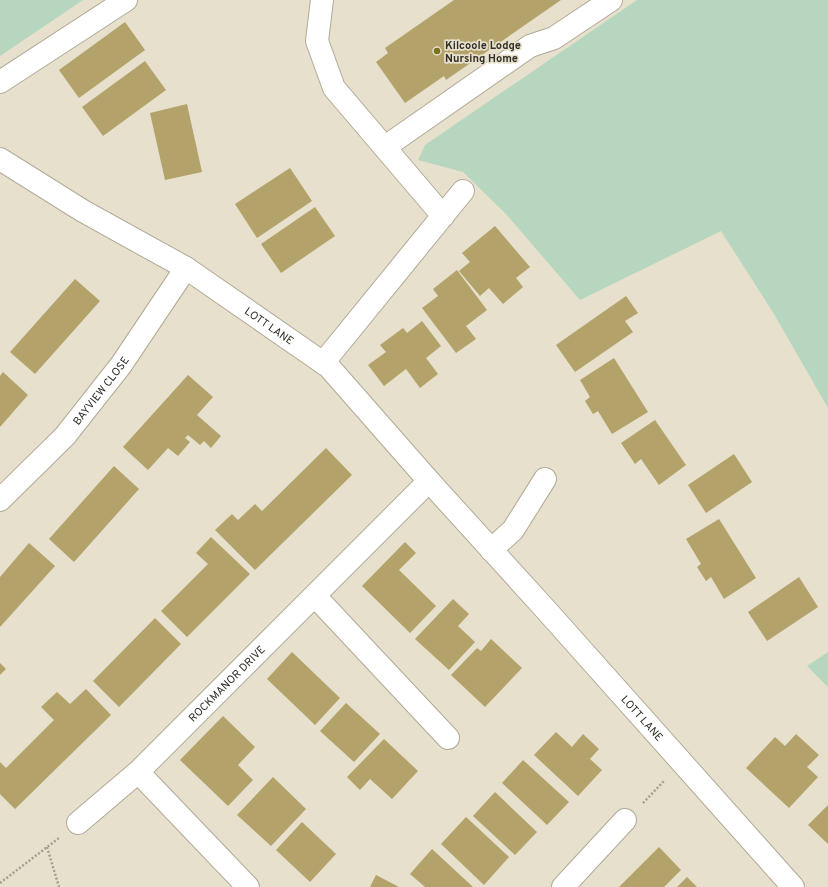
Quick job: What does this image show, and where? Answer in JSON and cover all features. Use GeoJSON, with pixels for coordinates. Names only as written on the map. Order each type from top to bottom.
{"type":"FeatureCollection","features":[{"type":"Feature","properties":{"kind":"street"},"geometry":{"type":"LineString","coordinates":[[0,82],[126,0]]}},
{"type":"Feature","properties":{"kind":"street"},"geometry":{"type":"LineString","coordinates":[[322,0],[317,41],[334,88],[443,216]]}},
{"type":"Feature","properties":{"kind":"street"},"geometry":{"type":"LineString","coordinates":[[385,147],[530,46],[554,38],[611,0]]}},
{"type":"Feature","properties":{"kind":"street","name":"LOTT LANE"},"geometry":{"type":"LineString","coordinates":[[0,159],[83,211],[186,268],[329,367],[790,886]]}},
{"type":"Feature","properties":{"kind":"street"},"geometry":{"type":"LineString","coordinates":[[323,363],[463,191]]}},
{"type":"Feature","properties":{"kind":"street","name":"BAYVIEW CLOSE"},"geometry":{"type":"LineString","coordinates":[[0,500],[65,436],[121,365],[186,268]]}},
{"type":"Feature","properties":{"kind":"street"},"geometry":{"type":"LineString","coordinates":[[491,550],[513,530],[545,480]]}},
{"type":"Feature","properties":{"kind":"street","name":"ROCKMANOR DRIVE"},"geometry":{"type":"LineString","coordinates":[[78,823],[138,772],[429,481]]}},
{"type":"Feature","properties":{"kind":"street"},"geometry":{"type":"LineString","coordinates":[[315,596],[448,738]]}},
{"type":"Feature","properties":{"kind":"street"},"geometry":{"type":"LineString","coordinates":[[138,772],[248,887]]}},
{"type":"Feature","properties":{"kind":"street"},"geometry":{"type":"LineString","coordinates":[[563,887],[625,820]]}},
{"type":"Feature","properties":{"kind":"path"},"geometry":{"type":"LineString","coordinates":[[625,820],[682,763]]}},
{"type":"Feature","properties":{"kind":"path"},"geometry":{"type":"LineString","coordinates":[[0,883],[78,823]]}},
{"type":"Feature","properties":{"kind":"path"},"geometry":{"type":"LineString","coordinates":[[47,847],[59,887]]}},
{"type":"Feature","properties":{"kind":"green space"},"geometry":{"type":"Polygon","coordinates":[[[0,0],[83,0],[0,56],[0,0]]]}},
{"type":"Feature","properties":{"kind":"green space"},"geometry":{"type":"Polygon","coordinates":[[[637,0],[828,0],[828,408],[774,314],[721,231],[580,300],[506,214],[463,172],[418,160],[425,145],[637,0]]]}},
{"type":"Feature","properties":{"kind":"green space"},"geometry":{"type":"Polygon","coordinates":[[[828,652],[828,687],[807,666],[828,652]]]}},
{"type":"Feature","properties":{"kind":"building","name":"Kilcoole Lodge Nursing Home"},"geometry":{"type":"Polygon","coordinates":[[[454,0],[561,0],[446,80],[444,76],[405,103],[376,62],[388,53],[385,48],[454,0]]]}},
{"type":"Feature","properties":{"kind":"building"},"geometry":{"type":"Polygon","coordinates":[[[125,22],[145,50],[79,98],[59,70],[125,22]]]}},
{"type":"Feature","properties":{"kind":"building"},"geometry":{"type":"Polygon","coordinates":[[[145,61],[166,90],[103,136],[82,107],[145,61]]]}},
{"type":"Feature","properties":{"kind":"building"},"geometry":{"type":"Polygon","coordinates":[[[187,104],[202,172],[165,180],[150,113],[187,104]]]}},
{"type":"Feature","properties":{"kind":"building"},"geometry":{"type":"Polygon","coordinates":[[[290,168],[312,201],[257,238],[235,204],[290,168]]]}},
{"type":"Feature","properties":{"kind":"building"},"geometry":{"type":"Polygon","coordinates":[[[315,207],[335,236],[281,273],[261,244],[315,207]]]}},
{"type":"Feature","properties":{"kind":"building"},"geometry":{"type":"Polygon","coordinates":[[[495,226],[530,267],[516,278],[523,287],[503,304],[489,288],[480,296],[459,271],[470,262],[462,253],[495,226]]]}},
{"type":"Feature","properties":{"kind":"building"},"geometry":{"type":"Polygon","coordinates":[[[457,270],[487,310],[466,326],[476,339],[456,353],[422,308],[438,296],[433,289],[457,270]]]}},
{"type":"Feature","properties":{"kind":"building"},"geometry":{"type":"Polygon","coordinates":[[[75,279],[100,301],[35,374],[10,352],[75,279]]]}},
{"type":"Feature","properties":{"kind":"building"},"geometry":{"type":"Polygon","coordinates":[[[626,296],[638,313],[625,321],[633,332],[575,372],[556,345],[626,296]]]}},
{"type":"Feature","properties":{"kind":"building"},"geometry":{"type":"Polygon","coordinates":[[[422,321],[441,346],[426,358],[438,374],[420,388],[406,369],[384,386],[368,365],[386,352],[380,345],[403,328],[407,333],[422,321]]]}},
{"type":"Feature","properties":{"kind":"building"},"geometry":{"type":"Polygon","coordinates":[[[614,358],[648,412],[612,434],[598,411],[593,414],[585,401],[590,397],[580,380],[614,358]]]}},
{"type":"Feature","properties":{"kind":"building"},"geometry":{"type":"Polygon","coordinates":[[[3,372],[28,395],[0,427],[0,376],[3,372]]]}},
{"type":"Feature","properties":{"kind":"building"},"geometry":{"type":"Polygon","coordinates":[[[188,375],[213,397],[197,415],[221,436],[211,448],[204,441],[200,445],[188,435],[185,438],[190,442],[178,456],[168,448],[148,470],[123,447],[188,375]]]}},
{"type":"Feature","properties":{"kind":"building"},"geometry":{"type":"Polygon","coordinates":[[[655,420],[686,465],[659,485],[641,459],[635,464],[621,443],[655,420]]]}},
{"type":"Feature","properties":{"kind":"building"},"geometry":{"type":"Polygon","coordinates":[[[326,448],[352,475],[255,570],[215,530],[232,514],[238,520],[255,504],[262,511],[326,448]]]}},
{"type":"Feature","properties":{"kind":"building"},"geometry":{"type":"Polygon","coordinates":[[[734,454],[752,482],[706,513],[688,485],[734,454]]]}},
{"type":"Feature","properties":{"kind":"building"},"geometry":{"type":"Polygon","coordinates":[[[114,466],[139,489],[74,562],[49,539],[114,466]]]}},
{"type":"Feature","properties":{"kind":"building"},"geometry":{"type":"Polygon","coordinates":[[[719,519],[756,578],[724,599],[711,577],[706,581],[697,567],[701,564],[686,539],[719,519]]]}},
{"type":"Feature","properties":{"kind":"building"},"geometry":{"type":"Polygon","coordinates":[[[211,537],[250,574],[187,637],[161,611],[208,564],[196,553],[211,537]]]}},
{"type":"Feature","properties":{"kind":"building"},"geometry":{"type":"Polygon","coordinates":[[[405,542],[416,553],[399,570],[436,606],[410,633],[362,586],[405,542]]]}},
{"type":"Feature","properties":{"kind":"building"},"geometry":{"type":"Polygon","coordinates":[[[29,543],[55,566],[0,627],[0,577],[29,543]]]}},
{"type":"Feature","properties":{"kind":"building"},"geometry":{"type":"Polygon","coordinates":[[[799,577],[818,607],[767,641],[748,612],[799,577]]]}},
{"type":"Feature","properties":{"kind":"building"},"geometry":{"type":"Polygon","coordinates":[[[453,599],[469,614],[458,626],[475,642],[449,670],[415,639],[453,599]]]}},
{"type":"Feature","properties":{"kind":"building"},"geometry":{"type":"Polygon","coordinates":[[[155,618],[181,644],[119,707],[93,681],[155,618]]]}},
{"type":"Feature","properties":{"kind":"building"},"geometry":{"type":"Polygon","coordinates":[[[491,639],[522,668],[485,707],[451,675],[477,648],[481,651],[491,639]]]}},
{"type":"Feature","properties":{"kind":"building"},"geometry":{"type":"Polygon","coordinates":[[[292,652],[340,698],[315,725],[267,679],[292,652]]]}},
{"type":"Feature","properties":{"kind":"building"},"geometry":{"type":"Polygon","coordinates":[[[0,663],[6,669],[0,675],[0,663]]]}},
{"type":"Feature","properties":{"kind":"building"},"geometry":{"type":"Polygon","coordinates":[[[86,689],[111,715],[15,809],[0,794],[0,762],[6,768],[54,720],[41,707],[57,692],[70,704],[86,689]]]}},
{"type":"Feature","properties":{"kind":"building"},"geometry":{"type":"Polygon","coordinates":[[[346,703],[380,734],[354,762],[320,731],[346,703]]]}},
{"type":"Feature","properties":{"kind":"building"},"geometry":{"type":"Polygon","coordinates":[[[223,716],[255,747],[238,765],[253,780],[228,806],[180,760],[223,716]]]}},
{"type":"Feature","properties":{"kind":"building"},"geometry":{"type":"Polygon","coordinates":[[[556,732],[572,747],[583,734],[599,749],[590,759],[602,770],[578,796],[534,755],[556,732]]]}},
{"type":"Feature","properties":{"kind":"building"},"geometry":{"type":"Polygon","coordinates":[[[796,734],[819,755],[807,767],[818,777],[789,808],[746,768],[775,737],[785,746],[796,734]]]}},
{"type":"Feature","properties":{"kind":"building"},"geometry":{"type":"Polygon","coordinates":[[[384,739],[418,771],[392,799],[370,779],[360,790],[347,777],[384,739]]]}},
{"type":"Feature","properties":{"kind":"building"},"geometry":{"type":"Polygon","coordinates":[[[523,760],[569,802],[547,825],[502,783],[523,760]]]}},
{"type":"Feature","properties":{"kind":"building"},"geometry":{"type":"Polygon","coordinates":[[[273,777],[306,809],[271,846],[237,815],[273,777]]]}},
{"type":"Feature","properties":{"kind":"building"},"geometry":{"type":"Polygon","coordinates":[[[495,792],[537,832],[515,855],[473,816],[495,792]]]}},
{"type":"Feature","properties":{"kind":"building"},"geometry":{"type":"Polygon","coordinates":[[[828,805],[828,844],[808,825],[828,805]]]}},
{"type":"Feature","properties":{"kind":"building"},"geometry":{"type":"Polygon","coordinates":[[[466,817],[509,857],[484,885],[441,844],[466,817]]]}},
{"type":"Feature","properties":{"kind":"building"},"geometry":{"type":"Polygon","coordinates":[[[302,822],[336,854],[310,882],[276,850],[302,822]]]}},
{"type":"Feature","properties":{"kind":"building"},"geometry":{"type":"Polygon","coordinates":[[[659,847],[681,870],[664,887],[619,887],[659,847]]]}},
{"type":"Feature","properties":{"kind":"building"},"geometry":{"type":"Polygon","coordinates":[[[432,849],[473,887],[425,887],[410,874],[432,849]]]}},
{"type":"Feature","properties":{"kind":"building"},"geometry":{"type":"Polygon","coordinates":[[[376,875],[399,887],[370,887],[376,875]]]}},
{"type":"Feature","properties":{"kind":"building"},"geometry":{"type":"Polygon","coordinates":[[[687,877],[697,887],[677,887],[687,877]]]}},
{"type":"Feature","properties":{"kind":"place","name":"Kilcoole Lodge Nursing Home"},"geometry":{"type":"Point","coordinates":[437,51]}}]}
